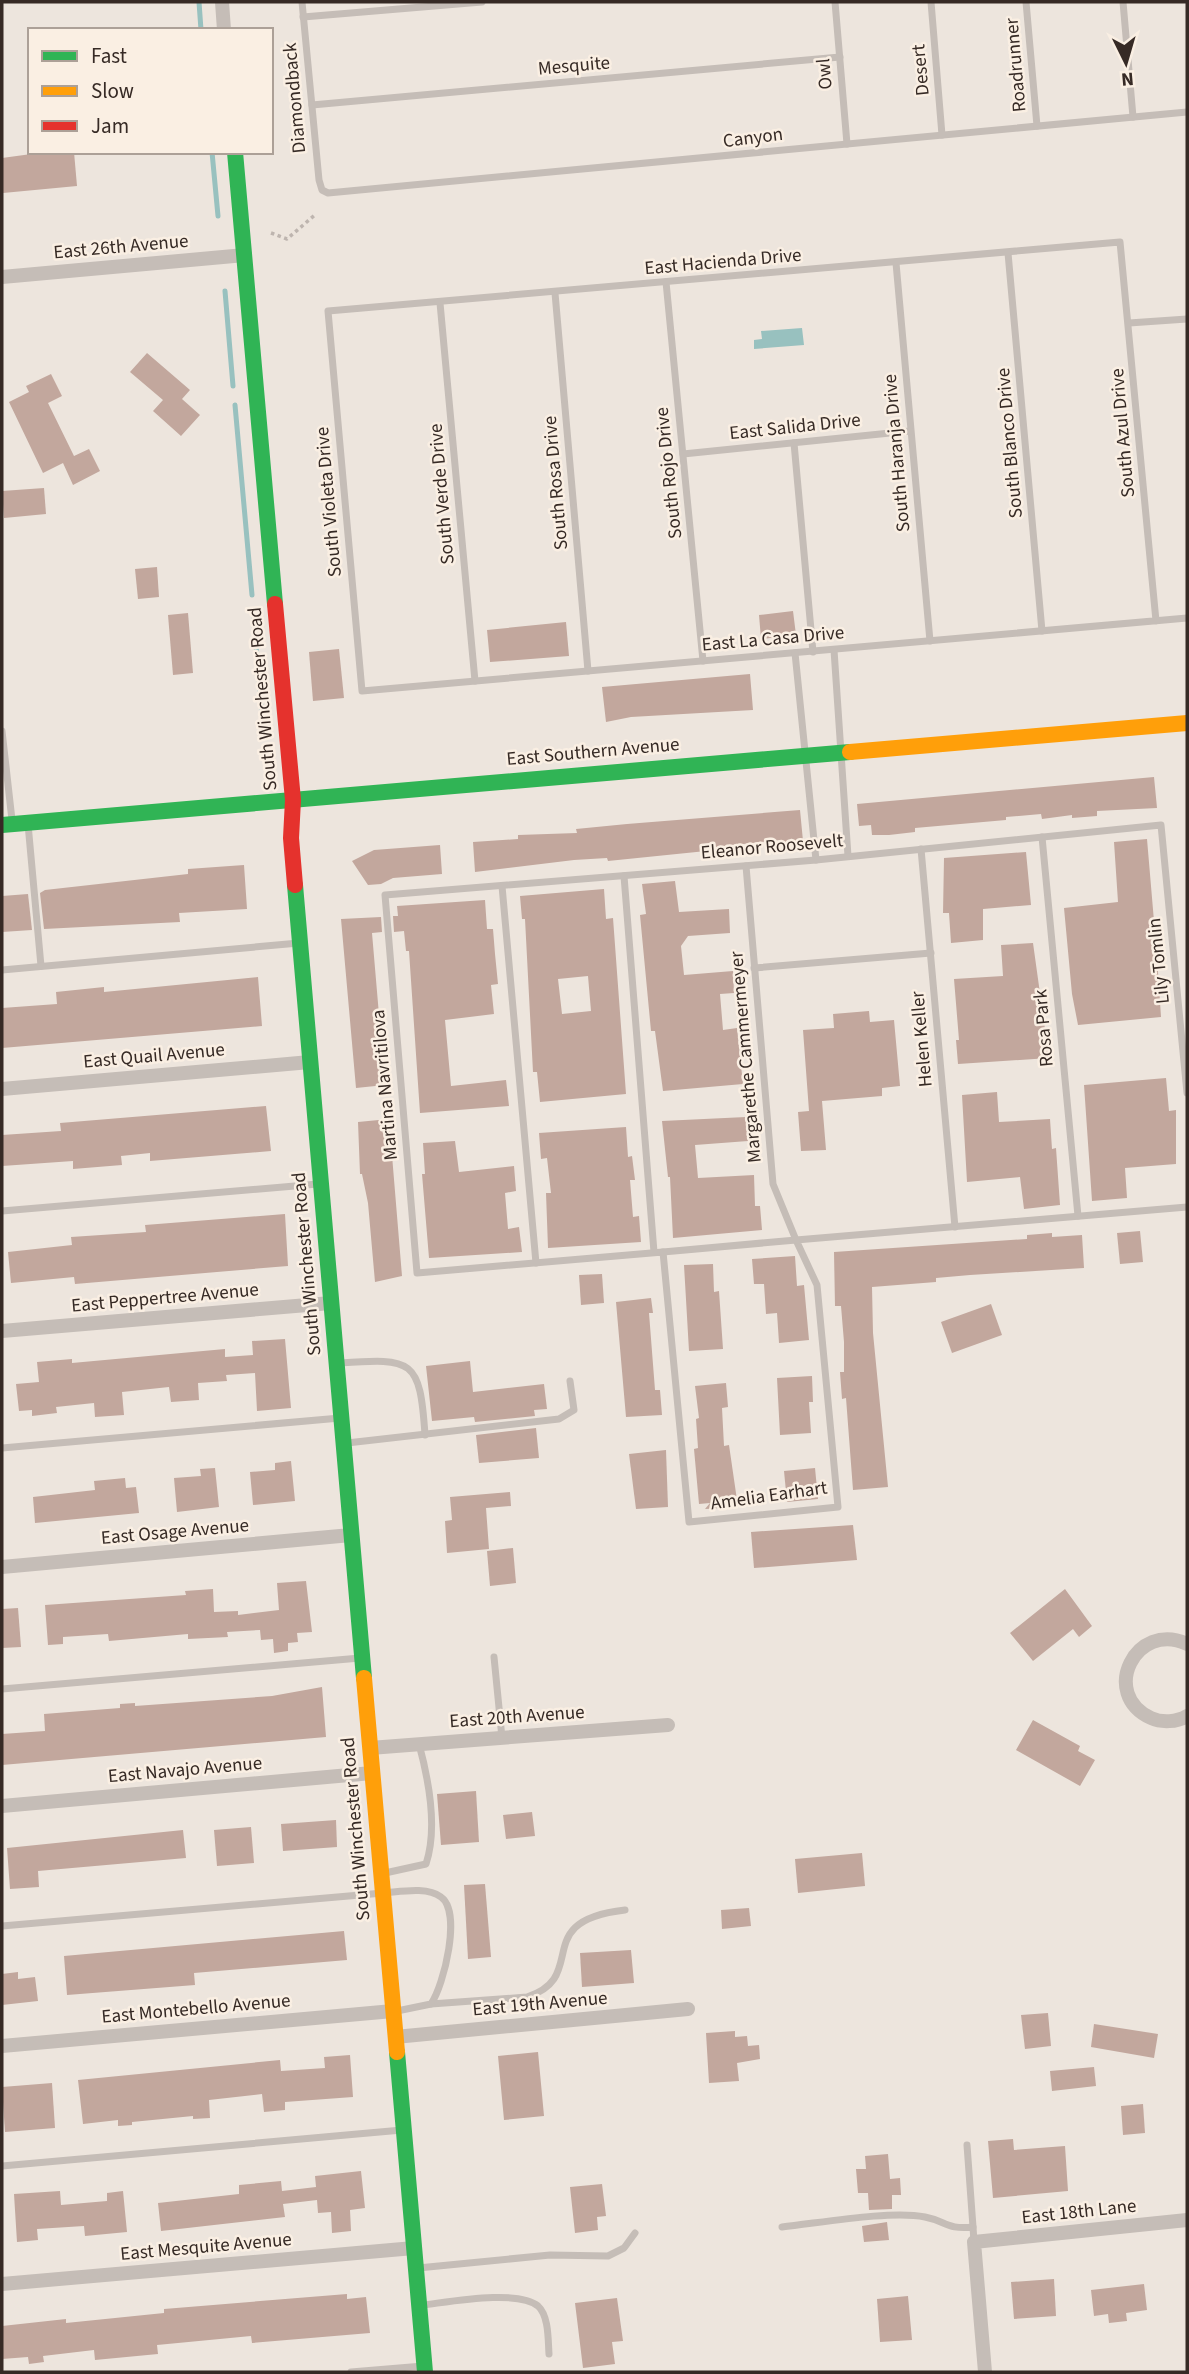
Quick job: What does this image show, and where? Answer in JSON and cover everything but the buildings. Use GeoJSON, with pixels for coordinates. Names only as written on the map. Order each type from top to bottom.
{"type":"FeatureCollection","features":[{"type":"Feature","properties":{"kind":"street"},"geometry":{"type":"LineString","coordinates":[[222,2],[224,28]]}},
{"type":"Feature","properties":{"kind":"street","name":"South Winchester Road"},"geometry":{"type":"LineString","coordinates":[[235,154],[293,800],[290,838],[424,2369]]}},
{"type":"Feature","properties":{"kind":"street","name":"East 26th Avenue"},"geometry":{"type":"LineString","coordinates":[[2,277],[245,255]]}},
{"type":"Feature","properties":{"kind":"street","name":"East Southern Avenue"},"geometry":{"type":"LineString","coordinates":[[14,824],[1187,723]]}},
{"type":"Feature","properties":{"kind":"street","name":"East Quail Avenue"},"geometry":{"type":"LineString","coordinates":[[2,1090],[310,1062]]}},
{"type":"Feature","properties":{"kind":"street","name":"East Peppertree Avenue"},"geometry":{"type":"LineString","coordinates":[[2,1331],[331,1303]]}},
{"type":"Feature","properties":{"kind":"street","name":"East Osage Avenue"},"geometry":{"type":"LineString","coordinates":[[2,1567],[351,1535]]}},
{"type":"Feature","properties":{"kind":"street"},"geometry":{"type":"LineString","coordinates":[[1187,1644],[1172,1639],[1145,1644],[1135,1653],[1125,1678],[1126,1692],[1143,1714],[1169,1722],[1187,1716]]}},
{"type":"Feature","properties":{"kind":"street","name":"East 20th Avenue"},"geometry":{"type":"LineString","coordinates":[[370,1748],[668,1725]]}},
{"type":"Feature","properties":{"kind":"street","name":"East Navajo Avenue"},"geometry":{"type":"LineString","coordinates":[[2,1806],[372,1773]]}},
{"type":"Feature","properties":{"kind":"street","name":"East 19th Avenue"},"geometry":{"type":"LineString","coordinates":[[395,2037],[688,2009]]}},
{"type":"Feature","properties":{"kind":"street","name":"East Montebello Avenue"},"geometry":{"type":"LineString","coordinates":[[2,2046],[393,2011]]}},
{"type":"Feature","properties":{"kind":"street","name":"East 18th Lane"},"geometry":{"type":"LineString","coordinates":[[973,2234],[1187,2220]]}},
{"type":"Feature","properties":{"kind":"street"},"geometry":{"type":"LineString","coordinates":[[973,2234],[985,2372]]}},
{"type":"Feature","properties":{"kind":"street","name":"East Mesquite Avenue"},"geometry":{"type":"LineString","coordinates":[[2,2284],[414,2248]]}},
{"type":"Feature","properties":{"kind":"lane","name":"Diamondback"},"geometry":{"type":"LineString","coordinates":[[302,2],[322,190]]}},
{"type":"Feature","properties":{"kind":"lane"},"geometry":{"type":"LineString","coordinates":[[303,17],[482,2]]}},
{"type":"Feature","properties":{"kind":"lane","name":"Owl"},"geometry":{"type":"LineString","coordinates":[[835,2],[847,144]]}},
{"type":"Feature","properties":{"kind":"lane","name":"Desert"},"geometry":{"type":"LineString","coordinates":[[931,2],[942,135]]}},
{"type":"Feature","properties":{"kind":"lane","name":"Roadrunner"},"geometry":{"type":"LineString","coordinates":[[1026,2],[1037,126]]}},
{"type":"Feature","properties":{"kind":"lane"},"geometry":{"type":"LineString","coordinates":[[1123,2],[1133,117]]}},
{"type":"Feature","properties":{"kind":"lane","name":"Mesquite"},"geometry":{"type":"LineString","coordinates":[[312,105],[840,57]]}},
{"type":"Feature","properties":{"kind":"lane","name":"Canyon"},"geometry":{"type":"LineString","coordinates":[[322,190],[334,193],[376,190],[1187,112]]}},
{"type":"Feature","properties":{"kind":"lane","name":"East Hacienda Drive"},"geometry":{"type":"LineString","coordinates":[[328,310],[440,303],[1120,242]]}},
{"type":"Feature","properties":{"kind":"lane","name":"South Azul Drive"},"geometry":{"type":"LineString","coordinates":[[1120,242],[1156,621]]}},
{"type":"Feature","properties":{"kind":"lane","name":"South Blanco Drive"},"geometry":{"type":"LineString","coordinates":[[1009,253],[1042,631]]}},
{"type":"Feature","properties":{"kind":"lane","name":"South Haranja Drive"},"geometry":{"type":"LineString","coordinates":[[896,263],[930,641]]}},
{"type":"Feature","properties":{"kind":"lane","name":"South Rojo Drive"},"geometry":{"type":"LineString","coordinates":[[666,282],[703,661]]}},
{"type":"Feature","properties":{"kind":"lane","name":"South Rosa Drive"},"geometry":{"type":"LineString","coordinates":[[555,293],[588,671]]}},
{"type":"Feature","properties":{"kind":"lane","name":"South Verde Drive"},"geometry":{"type":"LineString","coordinates":[[440,303],[475,681]]}},
{"type":"Feature","properties":{"kind":"lane","name":"South Violeta Drive"},"geometry":{"type":"LineString","coordinates":[[328,310],[362,691]]}},
{"type":"Feature","properties":{"kind":"lane"},"geometry":{"type":"LineString","coordinates":[[1129,323],[1187,319]]}},
{"type":"Feature","properties":{"kind":"lane","name":"East Salida Drive"},"geometry":{"type":"LineString","coordinates":[[683,454],[910,431]]}},
{"type":"Feature","properties":{"kind":"lane"},"geometry":{"type":"LineString","coordinates":[[794,443],[813,652]]}},
{"type":"Feature","properties":{"kind":"lane","name":"East La Casa Drive"},"geometry":{"type":"LineString","coordinates":[[362,691],[1187,618]]}},
{"type":"Feature","properties":{"kind":"lane"},"geometry":{"type":"LineString","coordinates":[[834,650],[848,856]]}},
{"type":"Feature","properties":{"kind":"lane"},"geometry":{"type":"LineString","coordinates":[[795,653],[816,860]]}},
{"type":"Feature","properties":{"kind":"lane"},"geometry":{"type":"LineString","coordinates":[[2,730],[14,824],[41,966]]}},
{"type":"Feature","properties":{"kind":"lane","name":"Eleanor Roosevelt"},"geometry":{"type":"LineString","coordinates":[[385,895],[816,860],[1161,825]]}},
{"type":"Feature","properties":{"kind":"lane","name":"Lily Tomlin"},"geometry":{"type":"LineString","coordinates":[[1161,825],[1183,1005],[1187,1093]]}},
{"type":"Feature","properties":{"kind":"lane","name":"Rosa Park"},"geometry":{"type":"LineString","coordinates":[[1042,837],[1078,1216]]}},
{"type":"Feature","properties":{"kind":"lane","name":"Helen Keller"},"geometry":{"type":"LineString","coordinates":[[921,849],[955,1227]]}},
{"type":"Feature","properties":{"kind":"lane","name":"Margarethe Cammermeyer"},"geometry":{"type":"LineString","coordinates":[[746,866],[773,1184],[796,1240]]}},
{"type":"Feature","properties":{"kind":"lane"},"geometry":{"type":"LineString","coordinates":[[624,876],[659,1252]]}},
{"type":"Feature","properties":{"kind":"lane"},"geometry":{"type":"LineString","coordinates":[[502,886],[536,1263],[1187,1207]]}},
{"type":"Feature","properties":{"kind":"lane","name":"Martina Navritilova"},"geometry":{"type":"LineString","coordinates":[[385,895],[417,1273],[536,1263]]}},
{"type":"Feature","properties":{"kind":"lane"},"geometry":{"type":"LineString","coordinates":[[2,970],[300,943]]}},
{"type":"Feature","properties":{"kind":"lane"},"geometry":{"type":"LineString","coordinates":[[754,968],[931,953]]}},
{"type":"Feature","properties":{"kind":"lane"},"geometry":{"type":"LineString","coordinates":[[2,1211],[321,1184]]}},
{"type":"Feature","properties":{"kind":"lane","name":"Amelia Earhart"},"geometry":{"type":"LineString","coordinates":[[659,1252],[689,1522],[838,1507],[817,1285],[796,1240]]}},
{"type":"Feature","properties":{"kind":"lane"},"geometry":{"type":"LineString","coordinates":[[337,1363],[381,1360],[402,1362],[412,1369],[419,1382],[425,1435]]}},
{"type":"Feature","properties":{"kind":"lane"},"geometry":{"type":"LineString","coordinates":[[343,1443],[559,1419],[574,1410],[570,1381]]}},
{"type":"Feature","properties":{"kind":"lane"},"geometry":{"type":"LineString","coordinates":[[2,1448],[341,1418]]}},
{"type":"Feature","properties":{"kind":"lane"},"geometry":{"type":"LineString","coordinates":[[494,1657],[502,1738]]}},
{"type":"Feature","properties":{"kind":"lane"},"geometry":{"type":"LineString","coordinates":[[2,1689],[362,1658]]}},
{"type":"Feature","properties":{"kind":"lane"},"geometry":{"type":"LineString","coordinates":[[381,1873],[426,1864],[432,1846],[427,1774],[419,1744]]}},
{"type":"Feature","properties":{"kind":"lane"},"geometry":{"type":"LineString","coordinates":[[2,1926],[383,1893],[431,1892],[449,1904],[452,1915],[447,1956],[431,2004]]}},
{"type":"Feature","properties":{"kind":"lane"},"geometry":{"type":"LineString","coordinates":[[393,2011],[431,2004],[527,1997],[540,1993],[551,1984],[561,1969],[564,1943],[569,1932],[581,1921],[600,1913],[625,1910]]}},
{"type":"Feature","properties":{"kind":"lane"},"geometry":{"type":"LineString","coordinates":[[2,2166],[403,2130]]}},
{"type":"Feature","properties":{"kind":"lane"},"geometry":{"type":"LineString","coordinates":[[782,2227],[872,2218],[925,2217],[948,2228],[973,2234],[967,2145]]}},
{"type":"Feature","properties":{"kind":"lane"},"geometry":{"type":"LineString","coordinates":[[415,2268],[550,2255],[608,2256],[624,2248],[635,2233]]}},
{"type":"Feature","properties":{"kind":"lane"},"geometry":{"type":"LineString","coordinates":[[419,2305],[521,2297],[539,2307],[545,2321],[549,2354]]}},
{"type":"Feature","properties":{"kind":"lane"},"geometry":{"type":"LineString","coordinates":[[351,2372],[424,2369]]}},
{"type":"Feature","properties":{"kind":"path"},"geometry":{"type":"LineString","coordinates":[[271,233],[287,239],[316,214]]}},
{"type":"Feature","properties":{"kind":"water"},"geometry":{"type":"Polygon","coordinates":[[[802,328],[804,345],[754,349],[754,340],[762,339],[761,331],[802,328]]]}},
{"type":"Feature","properties":{"kind":"waterway"},"geometry":{"type":"LineString","coordinates":[[199,2],[201,28]]}},
{"type":"Feature","properties":{"kind":"waterway"},"geometry":{"type":"LineString","coordinates":[[212,154],[218,216]]}},
{"type":"Feature","properties":{"kind":"waterway"},"geometry":{"type":"LineString","coordinates":[[225,291],[233,386]]}},
{"type":"Feature","properties":{"kind":"waterway"},"geometry":{"type":"LineString","coordinates":[[235,405],[252,595]]}},
{"type":"Feature","properties":{"kind":"waterway"},"geometry":{"type":"LineString","coordinates":[[253,612],[264,735]]}},
{"type":"Feature","properties":{"kind":"traffic: fast"},"geometry":{"type":"LineString","coordinates":[[235,154],[275,604]]}},
{"type":"Feature","properties":{"kind":"traffic: fast"},"geometry":{"type":"LineString","coordinates":[[2,825],[850,752]]}},
{"type":"Feature","properties":{"kind":"traffic: fast"},"geometry":{"type":"LineString","coordinates":[[295,885],[364,1678]]}},
{"type":"Feature","properties":{"kind":"traffic: fast"},"geometry":{"type":"LineString","coordinates":[[397,2052],[425,2372]]}},
{"type":"Feature","properties":{"kind":"traffic: slow"},"geometry":{"type":"LineString","coordinates":[[850,752],[1187,723]]}},
{"type":"Feature","properties":{"kind":"traffic: slow"},"geometry":{"type":"LineString","coordinates":[[364,1678],[397,2052]]}},
{"type":"Feature","properties":{"kind":"traffic: jam"},"geometry":{"type":"LineString","coordinates":[[275,604],[293,800],[291,838],[295,885]]}}]}
